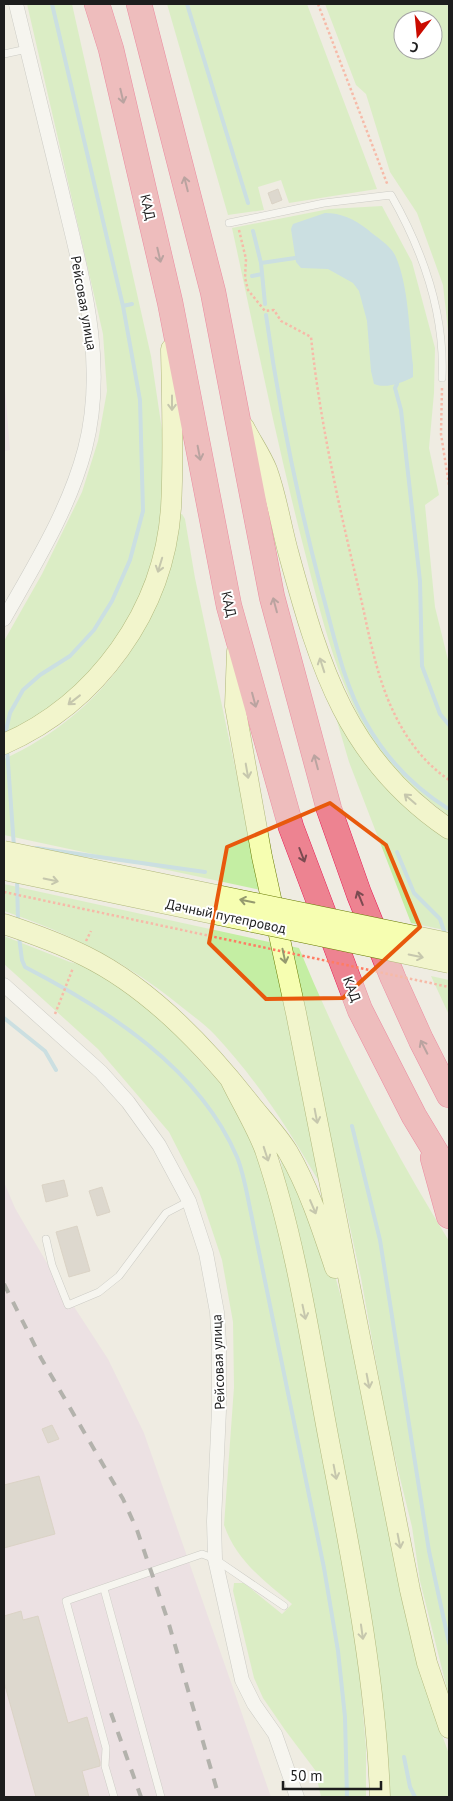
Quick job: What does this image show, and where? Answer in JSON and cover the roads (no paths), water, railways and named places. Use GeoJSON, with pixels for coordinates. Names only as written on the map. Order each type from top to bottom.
{"type":"FeatureCollection","features":[{"type":"Feature","properties":{"kind":"highway","name":"КАД"},"geometry":{"type":"LineString","coordinates":[[97,4],[111,49],[170,302],[224,579],[237,636],[291,827],[360,1010],[430,1145],[449,1174]]}},
{"type":"Feature","properties":{"kind":"highway"},"geometry":{"type":"LineString","coordinates":[[138,4],[150,40],[209,275],[238,415],[272,597],[329,809],[359,894],[393,978],[448,1093]]}},
{"type":"Feature","properties":{"kind":"highway"},"geometry":{"type":"LineString","coordinates":[[430,1145],[449,1216]]}},
{"type":"Feature","properties":{"kind":"main road"},"geometry":{"type":"LineString","coordinates":[[4,744],[78,698],[93,683],[128,638],[154,586],[164,553],[171,509],[172,403],[170,302]]}},
{"type":"Feature","properties":{"kind":"main road"},"geometry":{"type":"LineString","coordinates":[[238,415],[267,470],[303,606],[324,672],[340,705],[359,740],[387,776],[426,813],[449,829]]}},
{"type":"Feature","properties":{"kind":"main road"},"geometry":{"type":"LineString","coordinates":[[237,636],[235,706],[262,857],[298,1022],[410,1590],[427,1663],[449,1728]]}},
{"type":"Feature","properties":{"kind":"main road","name":"Дачный путепровод"},"geometry":{"type":"LineString","coordinates":[[4,851],[449,943]]}},
{"type":"Feature","properties":{"kind":"main road","name":"Дачный путепровод"},"geometry":{"type":"LineString","coordinates":[[4,870],[449,963]]}},
{"type":"Feature","properties":{"kind":"main road"},"geometry":{"type":"LineString","coordinates":[[4,924],[38,935],[86,956],[119,976],[168,1015],[230,1079],[287,1151],[314,1207],[358,1334]]}},
{"type":"Feature","properties":{"kind":"main road"},"geometry":{"type":"LineString","coordinates":[[230,1079],[264,1148],[282,1206],[302,1300],[359,1608],[378,1753],[380,1797]]}},
{"type":"Feature","properties":{"kind":"street","name":"Рейсовая улица"},"geometry":{"type":"LineString","coordinates":[[4,619],[69,497],[86,448],[93,404],[94,383],[93,343],[80,269],[16,4]]}},
{"type":"Feature","properties":{"kind":"street","name":"Рейсовая улица"},"geometry":{"type":"LineString","coordinates":[[4,985],[101,1072],[128,1102],[164,1153],[189,1201],[206,1253],[217,1312],[220,1343],[220,1410],[214,1521],[215,1559],[242,1680],[254,1704],[275,1734],[297,1797]]}},
{"type":"Feature","properties":{"kind":"lane"},"geometry":{"type":"LineString","coordinates":[[4,54],[27,48]]}},
{"type":"Feature","properties":{"kind":"lane"},"geometry":{"type":"LineString","coordinates":[[229,223],[324,203],[391,195],[420,251],[439,315],[444,351],[442,378]]}},
{"type":"Feature","properties":{"kind":"lane"},"geometry":{"type":"LineString","coordinates":[[46,1239],[52,1265],[68,1305],[99,1292],[119,1276],[166,1213],[189,1201]]}},
{"type":"Feature","properties":{"kind":"lane"},"geometry":{"type":"LineString","coordinates":[[114,1797],[105,1766],[106,1748],[66,1601],[202,1554],[215,1559],[284,1606]]}},
{"type":"Feature","properties":{"kind":"lane"},"geometry":{"type":"LineString","coordinates":[[104,1589],[161,1797]]}},
{"type":"Feature","properties":{"kind":"water"},"geometry":{"type":"Polygon","coordinates":[[[325,213],[342,215],[357,222],[386,244],[395,255],[400,267],[406,294],[413,377],[389,386],[374,384],[371,371],[367,321],[359,291],[353,283],[328,269],[301,268],[296,262],[291,229],[293,224],[325,213]]]}},
{"type":"Feature","properties":{"kind":"waterway"},"geometry":{"type":"LineString","coordinates":[[5,735],[10,713],[23,690],[40,675],[70,656],[94,630],[112,601],[130,560],[143,511],[140,400],[123,306],[52,4]]}},
{"type":"Feature","properties":{"kind":"waterway"},"geometry":{"type":"LineString","coordinates":[[187,4],[248,203]]}},
{"type":"Feature","properties":{"kind":"waterway"},"geometry":{"type":"LineString","coordinates":[[253,231],[261,263],[265,304]]}},
{"type":"Feature","properties":{"kind":"waterway"},"geometry":{"type":"LineString","coordinates":[[261,263],[295,258]]}},
{"type":"Feature","properties":{"kind":"waterway"},"geometry":{"type":"LineString","coordinates":[[252,276],[262,274]]}},
{"type":"Feature","properties":{"kind":"waterway"},"geometry":{"type":"LineString","coordinates":[[123,306],[132,304]]}},
{"type":"Feature","properties":{"kind":"waterway"},"geometry":{"type":"LineString","coordinates":[[266,315],[283,420],[297,489],[313,558],[345,674],[357,706],[381,747],[400,770],[422,790],[447,808]]}},
{"type":"Feature","properties":{"kind":"waterway"},"geometry":{"type":"LineString","coordinates":[[397,384],[395,388],[401,410],[420,581],[422,666],[440,714],[449,725]]}},
{"type":"Feature","properties":{"kind":"waterway"},"geometry":{"type":"LineString","coordinates":[[7,749],[14,847]]}},
{"type":"Feature","properties":{"kind":"waterway"},"geometry":{"type":"LineString","coordinates":[[36,848],[205,872]]}},
{"type":"Feature","properties":{"kind":"waterway"},"geometry":{"type":"LineString","coordinates":[[397,852],[414,893],[440,919],[446,937]]}},
{"type":"Feature","properties":{"kind":"waterway"},"geometry":{"type":"LineString","coordinates":[[17,879],[18,922]]}},
{"type":"Feature","properties":{"kind":"waterway"},"geometry":{"type":"LineString","coordinates":[[19,937],[22,960],[25,967],[88,1002],[119,1023],[175,1069],[200,1096],[220,1125],[242,1170],[324,1568],[338,1651],[345,1717],[347,1797]]}},
{"type":"Feature","properties":{"kind":"waterway"},"geometry":{"type":"LineString","coordinates":[[4,1018],[45,1051],[56,1070]]}},
{"type":"Feature","properties":{"kind":"waterway"},"geometry":{"type":"LineString","coordinates":[[352,1126],[380,1240],[429,1551],[449,1643]]}},
{"type":"Feature","properties":{"kind":"waterway"},"geometry":{"type":"LineString","coordinates":[[404,1757],[410,1787],[415,1797]]}},
{"type":"Feature","properties":{"kind":"railway"},"geometry":{"type":"LineString","coordinates":[[4,1284],[41,1358],[123,1499],[137,1530],[168,1621],[219,1797]]}},
{"type":"Feature","properties":{"kind":"railway"},"geometry":{"type":"LineString","coordinates":[[111,1713],[141,1797]]}}]}
